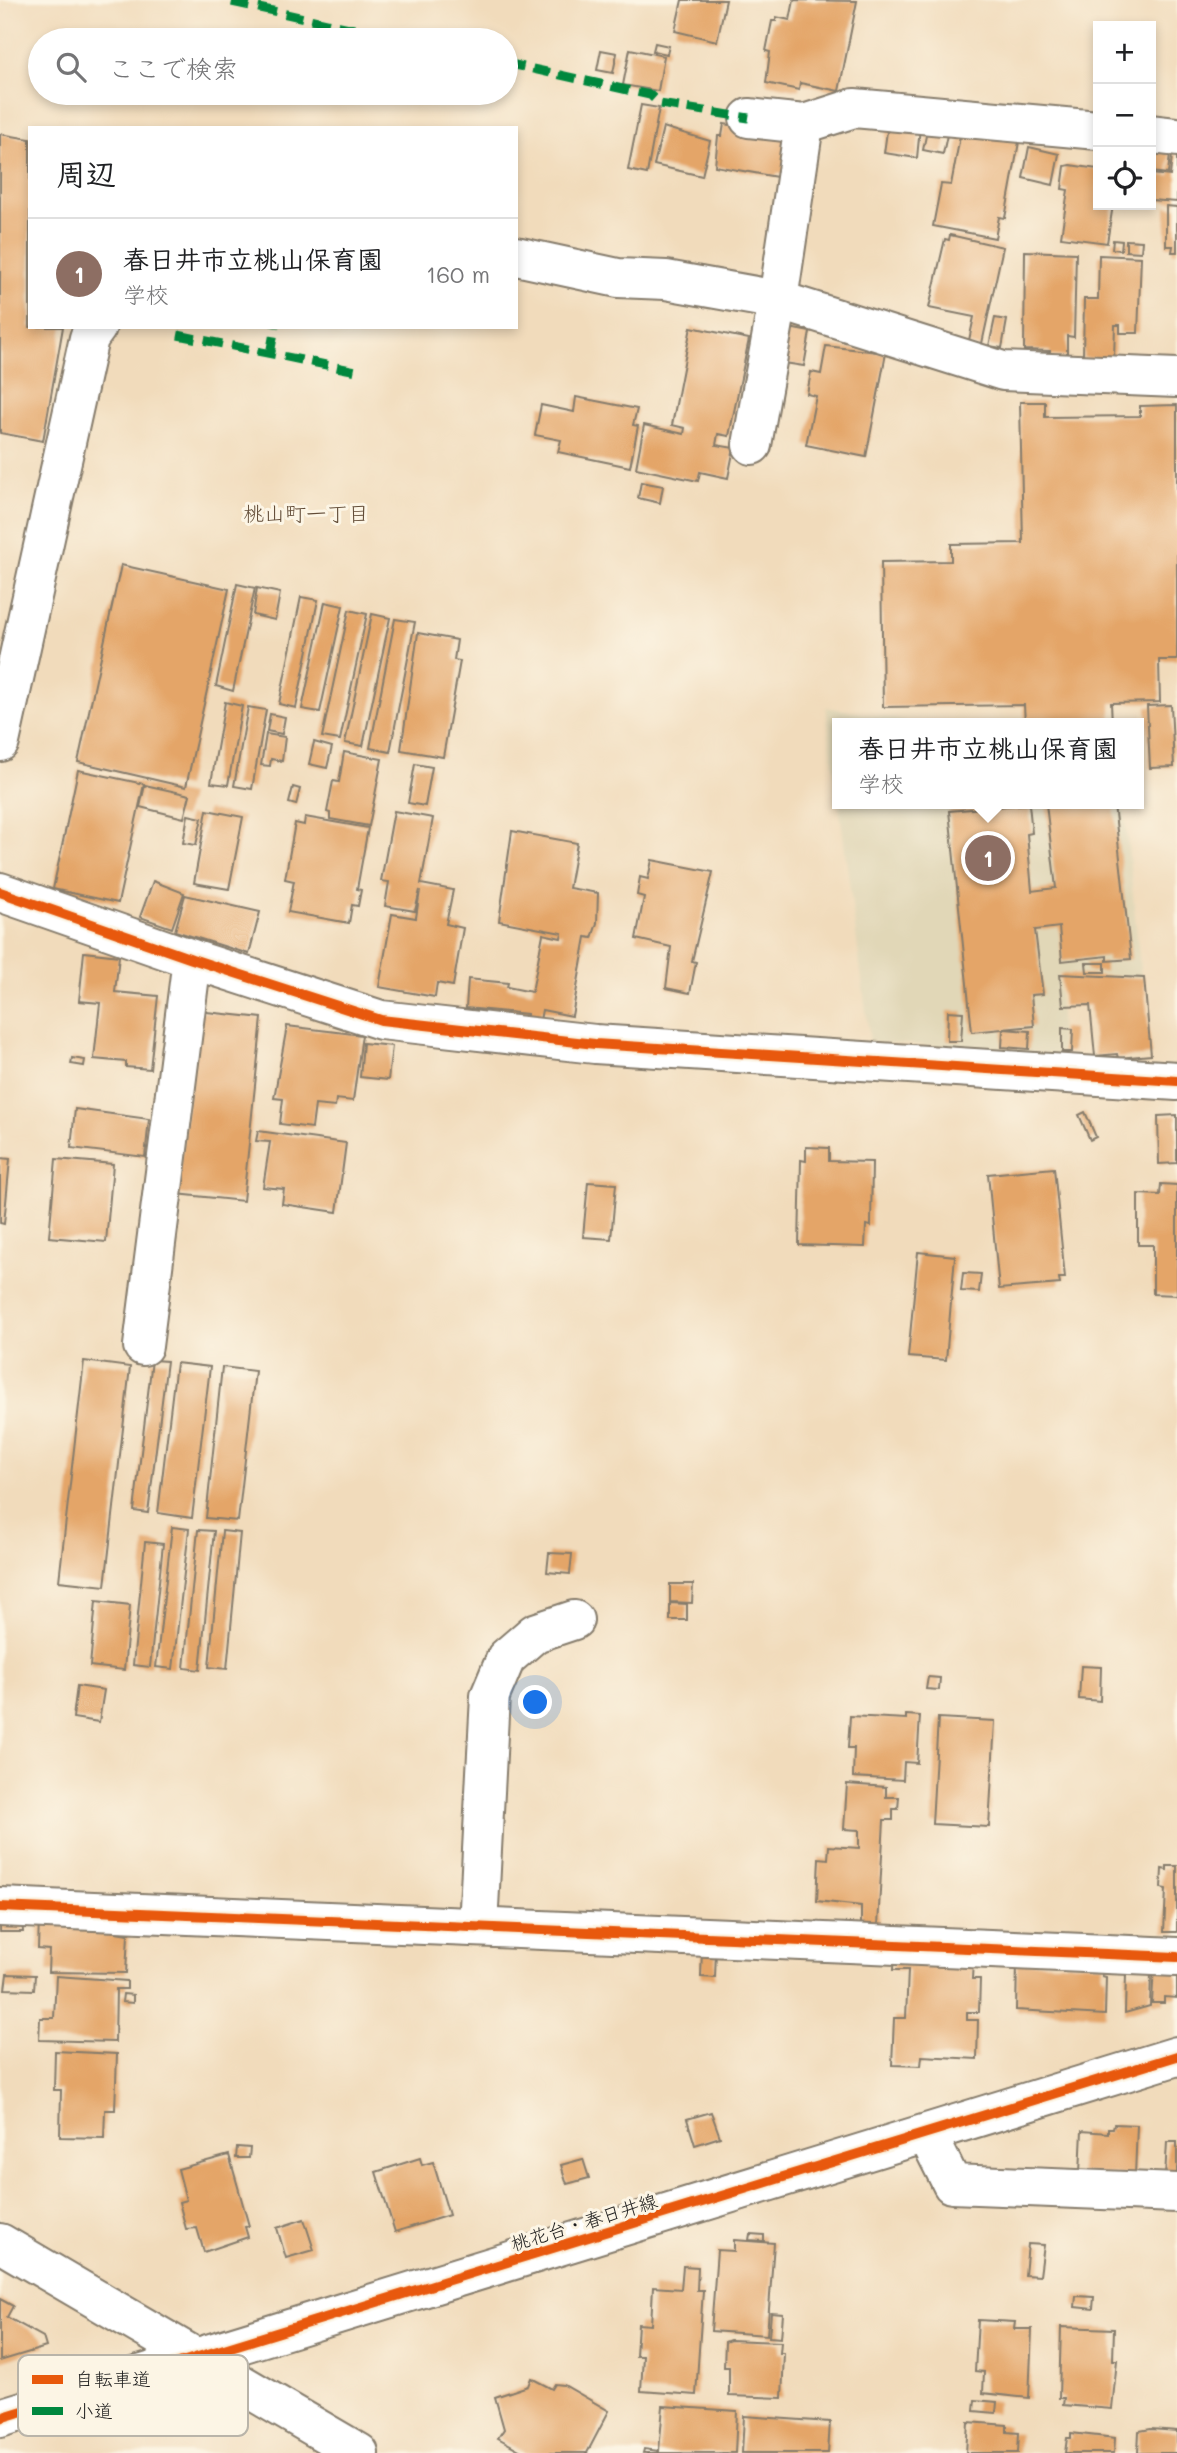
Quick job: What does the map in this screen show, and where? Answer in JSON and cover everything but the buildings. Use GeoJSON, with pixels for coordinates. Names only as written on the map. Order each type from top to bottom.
{"type":"FeatureCollection","features":[{"type":"Feature","properties":{"kind":"street"},"geometry":{"type":"LineString","coordinates":[[749,118],[804,124],[855,108],[1093,130]]}},
{"type":"Feature","properties":{"kind":"street"},"geometry":{"type":"LineString","coordinates":[[752,445],[778,300],[804,124]]}},
{"type":"Feature","properties":{"kind":"street"},"geometry":{"type":"LineString","coordinates":[[1156,135],[1177,137]]}},
{"type":"Feature","properties":{"kind":"street"},"geometry":{"type":"LineString","coordinates":[[518,256],[618,278],[666,280],[778,300],[1003,371],[1177,378]]}},
{"type":"Feature","properties":{"kind":"street"},"geometry":{"type":"LineString","coordinates":[[0,742],[89,338],[96,329]]}},
{"type":"Feature","properties":{"kind":"street"},"geometry":{"type":"LineString","coordinates":[[0,892],[192,960],[381,1020],[595,1044],[1177,1081]]}},
{"type":"Feature","properties":{"kind":"street"},"geometry":{"type":"LineString","coordinates":[[143,1346],[192,960]]}},
{"type":"Feature","properties":{"kind":"street"},"geometry":{"type":"LineString","coordinates":[[478,1927],[490,1696],[506,1658],[535,1633],[574,1620]]}},
{"type":"Feature","properties":{"kind":"street"},"geometry":{"type":"LineString","coordinates":[[0,1907],[1177,1957]]}},
{"type":"Feature","properties":{"kind":"street","name":"桃花台・春日井線"},"geometry":{"type":"LineString","coordinates":[[210,2355],[1177,2056]]}},
{"type":"Feature","properties":{"kind":"street"},"geometry":{"type":"LineString","coordinates":[[927,2134],[952,2184],[1177,2193]]}},
{"type":"Feature","properties":{"kind":"street"},"geometry":{"type":"LineString","coordinates":[[0,2243],[190,2355]]}},
{"type":"Feature","properties":{"kind":"street"},"geometry":{"type":"LineString","coordinates":[[248,2389],[359,2453]]}},
{"type":"Feature","properties":{"kind":"street","name":"桃花台・春日井線"},"geometry":{"type":"LineString","coordinates":[[0,2418],[18,2413]]}},
{"type":"Feature","properties":{"kind":"shaded area"},"geometry":{"type":"Polygon","coordinates":[[[826,707],[888,718],[832,718],[832,755],[826,707]]]}},
{"type":"Feature","properties":{"kind":"shaded area"},"geometry":{"type":"Polygon","coordinates":[[[840,809],[1124,809],[1141,977],[1059,974],[1061,1054],[870,1042],[840,809]]]}},
{"type":"Feature","properties":{"kind":"marked path"},"geometry":{"type":"LineString","coordinates":[[232,2],[350,28]]}},
{"type":"Feature","properties":{"kind":"marked path"},"geometry":{"type":"LineString","coordinates":[[518,66],[650,95],[660,104],[749,118]]}},
{"type":"Feature","properties":{"kind":"marked path"},"geometry":{"type":"LineString","coordinates":[[270,354],[275,329]]}},
{"type":"Feature","properties":{"kind":"marked path"},"geometry":{"type":"LineString","coordinates":[[178,335],[361,372]]}},
{"type":"Feature","properties":{"kind":"cycle path"},"geometry":{"type":"LineString","coordinates":[[0,892],[192,959],[381,1020],[595,1044],[1177,1081]]}},
{"type":"Feature","properties":{"kind":"cycle path"},"geometry":{"type":"LineString","coordinates":[[0,1907],[1177,1957]]}},
{"type":"Feature","properties":{"kind":"cycle path"},"geometry":{"type":"LineString","coordinates":[[205,2355],[1177,2056]]}},
{"type":"Feature","properties":{"kind":"cycle path"},"geometry":{"type":"LineString","coordinates":[[0,2418],[18,2412]]}},
{"type":"Feature","properties":{"kind":"place","name":"春日井市立桃山保育園"},"geometry":{"type":"Point","coordinates":[988,858]}},
{"type":"Feature","properties":{"kind":"district","name":"桃山町一丁目"},"geometry":{"type":"Point","coordinates":[306,514]}}]}
